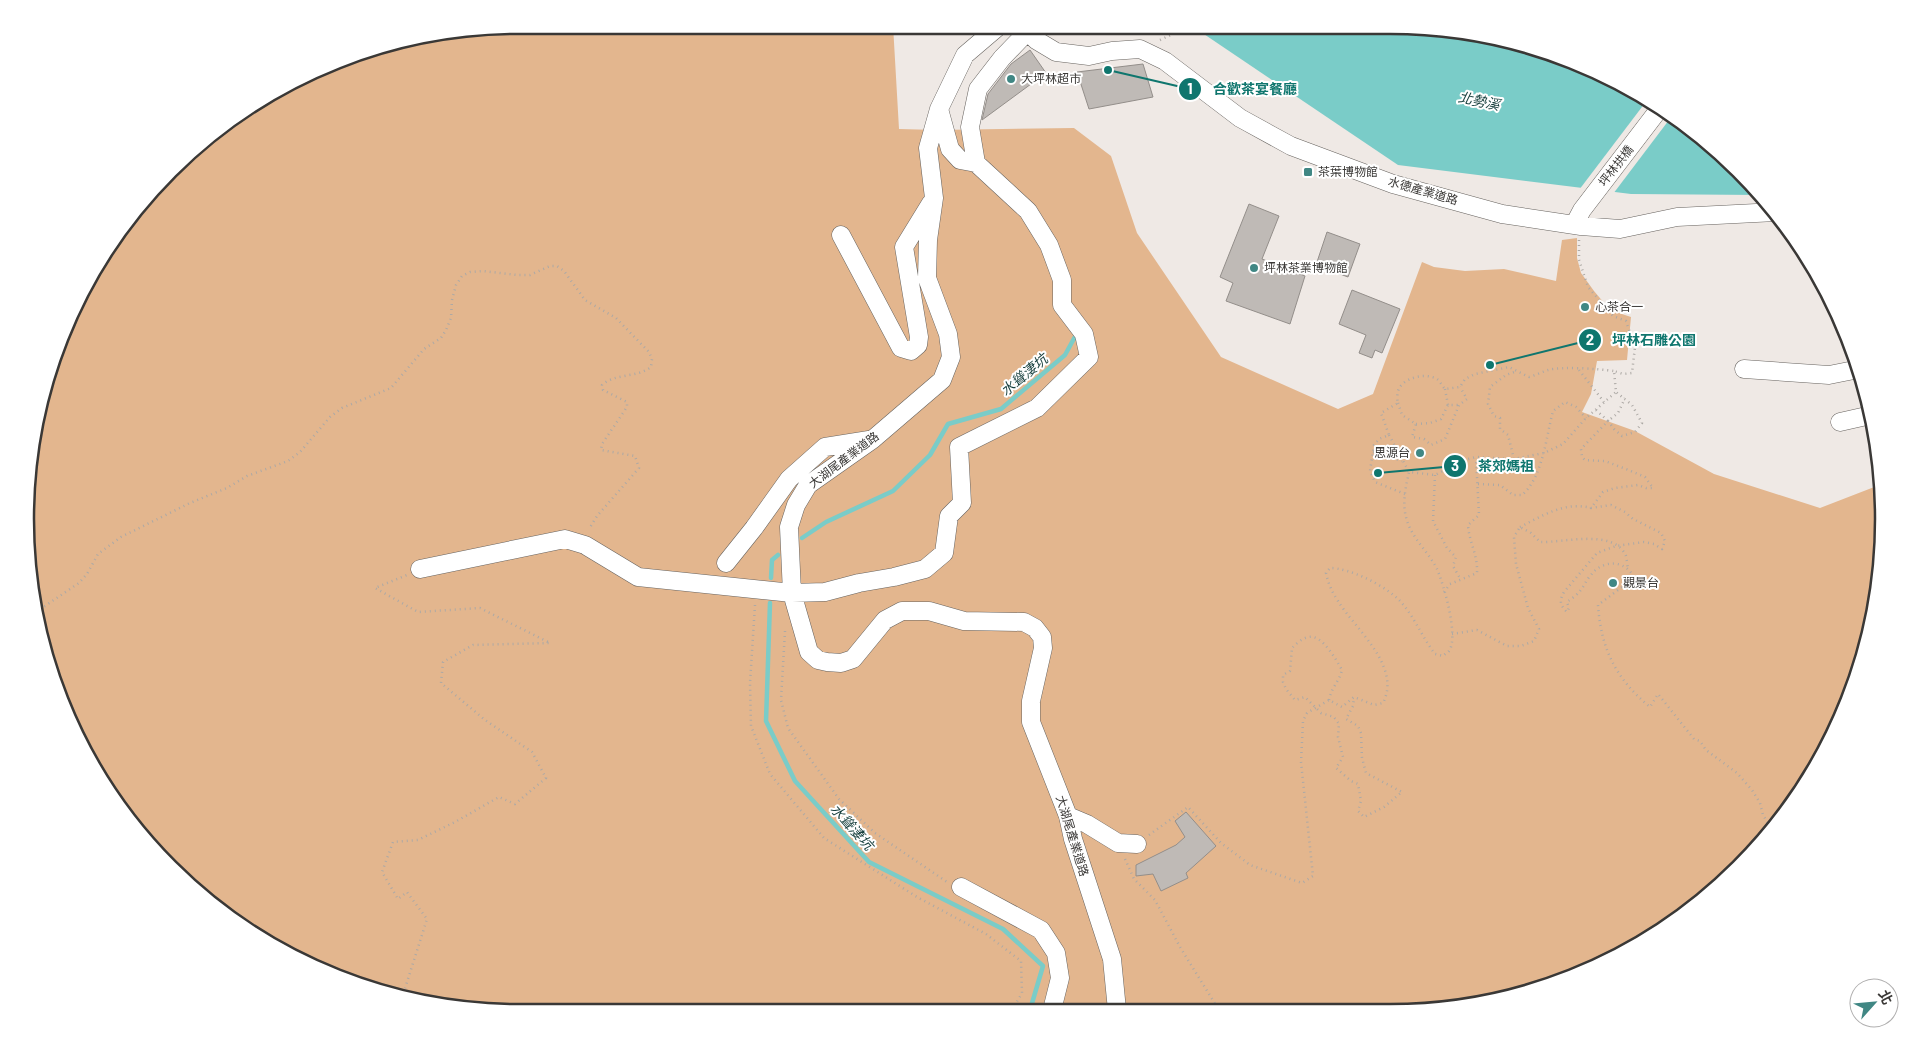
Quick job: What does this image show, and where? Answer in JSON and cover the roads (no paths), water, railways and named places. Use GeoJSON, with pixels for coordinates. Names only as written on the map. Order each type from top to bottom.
{"type":"FeatureCollection","features":[{"type":"Feature","properties":{"kind":"street","name":"大湖尾產業道路"},"geometry":{"type":"LineString","coordinates":[[990,34],[965,55],[939,109],[928,148],[934,198],[928,240],[927,278],[948,334],[951,357],[942,380],[872,440],[808,485],[796,505],[789,527],[792,593],[809,652],[818,660],[827,662],[841,663],[853,659],[885,620],[902,611],[928,611],[964,621],[1024,622],[1035,628],[1042,637],[1043,648],[1031,701],[1031,722],[1068,816],[1073,839],[1112,959],[1116,1004]]}},
{"type":"Feature","properties":{"kind":"street"},"geometry":{"type":"LineString","coordinates":[[976,163],[970,127],[978,89],[1020,34]]}},
{"type":"Feature","properties":{"kind":"street","name":"水德產業道路"},"geometry":{"type":"LineString","coordinates":[[1029,34],[1056,52],[1088,56],[1112,51],[1140,50],[1165,61],[1240,118],[1290,146],[1393,184],[1502,214],[1577,226],[1620,229],[1677,217],[1766,213]]}},
{"type":"Feature","properties":{"kind":"street"},"geometry":{"type":"LineString","coordinates":[[420,570],[565,539],[585,545],[638,578],[792,593],[826,592],[925,569],[944,553],[949,516],[962,503],[960,447],[1037,408],[1089,357],[1084,334],[1062,305],[1062,280],[1049,245],[1028,211],[976,163],[960,160],[950,149],[939,109]]}},
{"type":"Feature","properties":{"kind":"street","name":"坪林拱橋"},"geometry":{"type":"LineString","coordinates":[[1577,226],[1582,210],[1656,113]]}},
{"type":"Feature","properties":{"kind":"street"},"geometry":{"type":"LineString","coordinates":[[841,236],[901,348],[911,351],[918,345],[919,337],[904,247],[934,198]]}},
{"type":"Feature","properties":{"kind":"street"},"geometry":{"type":"LineString","coordinates":[[1744,368],[1829,375],[1852,370]]}},
{"type":"Feature","properties":{"kind":"street"},"geometry":{"type":"LineString","coordinates":[[1840,422],[1864,417]]}},
{"type":"Feature","properties":{"kind":"street"},"geometry":{"type":"LineString","coordinates":[[726,563],[789,480],[825,448],[872,440]]}},
{"type":"Feature","properties":{"kind":"street"},"geometry":{"type":"LineString","coordinates":[[1068,816],[1087,824],[1118,843],[1138,844]]}},
{"type":"Feature","properties":{"kind":"street"},"geometry":{"type":"LineString","coordinates":[[957,887],[1041,930],[1056,953],[1060,978],[1054,1004]]}},
{"type":"Feature","properties":{"kind":"water","name":"北勢溪"},"geometry":{"type":"Polygon","coordinates":[[[1204,34],[1422,35],[1485,43],[1516,50],[1576,71],[1633,99],[1660,116],[1710,154],[1751,195],[1631,194],[1398,165],[1204,34]]]}},
{"type":"Feature","properties":{"kind":"waterway","name":"水聳淒坑"},"geometry":{"type":"LineString","coordinates":[[802,538],[826,522],[893,491],[930,455],[948,424],[1001,409],[1065,355],[1077,333]]}},
{"type":"Feature","properties":{"kind":"waterway","name":"水聳淒坑"},"geometry":{"type":"LineString","coordinates":[[771,578],[772,560],[778,555]]}},
{"type":"Feature","properties":{"kind":"waterway","name":"水聳淒坑"},"geometry":{"type":"LineString","coordinates":[[770,603],[766,721],[795,781],[869,862],[1003,929],[1043,966],[1032,1004]]}},
{"type":"Feature","properties":{"kind":"place","name":"合歡茶宴餐廳"},"geometry":{"type":"Point","coordinates":[1108,70]}},
{"type":"Feature","properties":{"kind":"place","name":"大坪林超市"},"geometry":{"type":"Point","coordinates":[1011,79]}},
{"type":"Feature","properties":{"kind":"place","name":"茶葉博物館"},"geometry":{"type":"Point","coordinates":[1308,172]}},
{"type":"Feature","properties":{"kind":"place","name":"坪林茶業博物館"},"geometry":{"type":"Point","coordinates":[1254,268]}},
{"type":"Feature","properties":{"kind":"place","name":"心茶合一"},"geometry":{"type":"Point","coordinates":[1585,307]}},
{"type":"Feature","properties":{"kind":"place","name":"坪林石雕公園"},"geometry":{"type":"Point","coordinates":[1490,365]}},
{"type":"Feature","properties":{"kind":"place","name":"思源台"},"geometry":{"type":"Point","coordinates":[1420,453]}},
{"type":"Feature","properties":{"kind":"place","name":"茶郊媽祖"},"geometry":{"type":"Point","coordinates":[1378,473]}},
{"type":"Feature","properties":{"kind":"place","name":"觀景台"},"geometry":{"type":"Point","coordinates":[1613,583]}}]}
